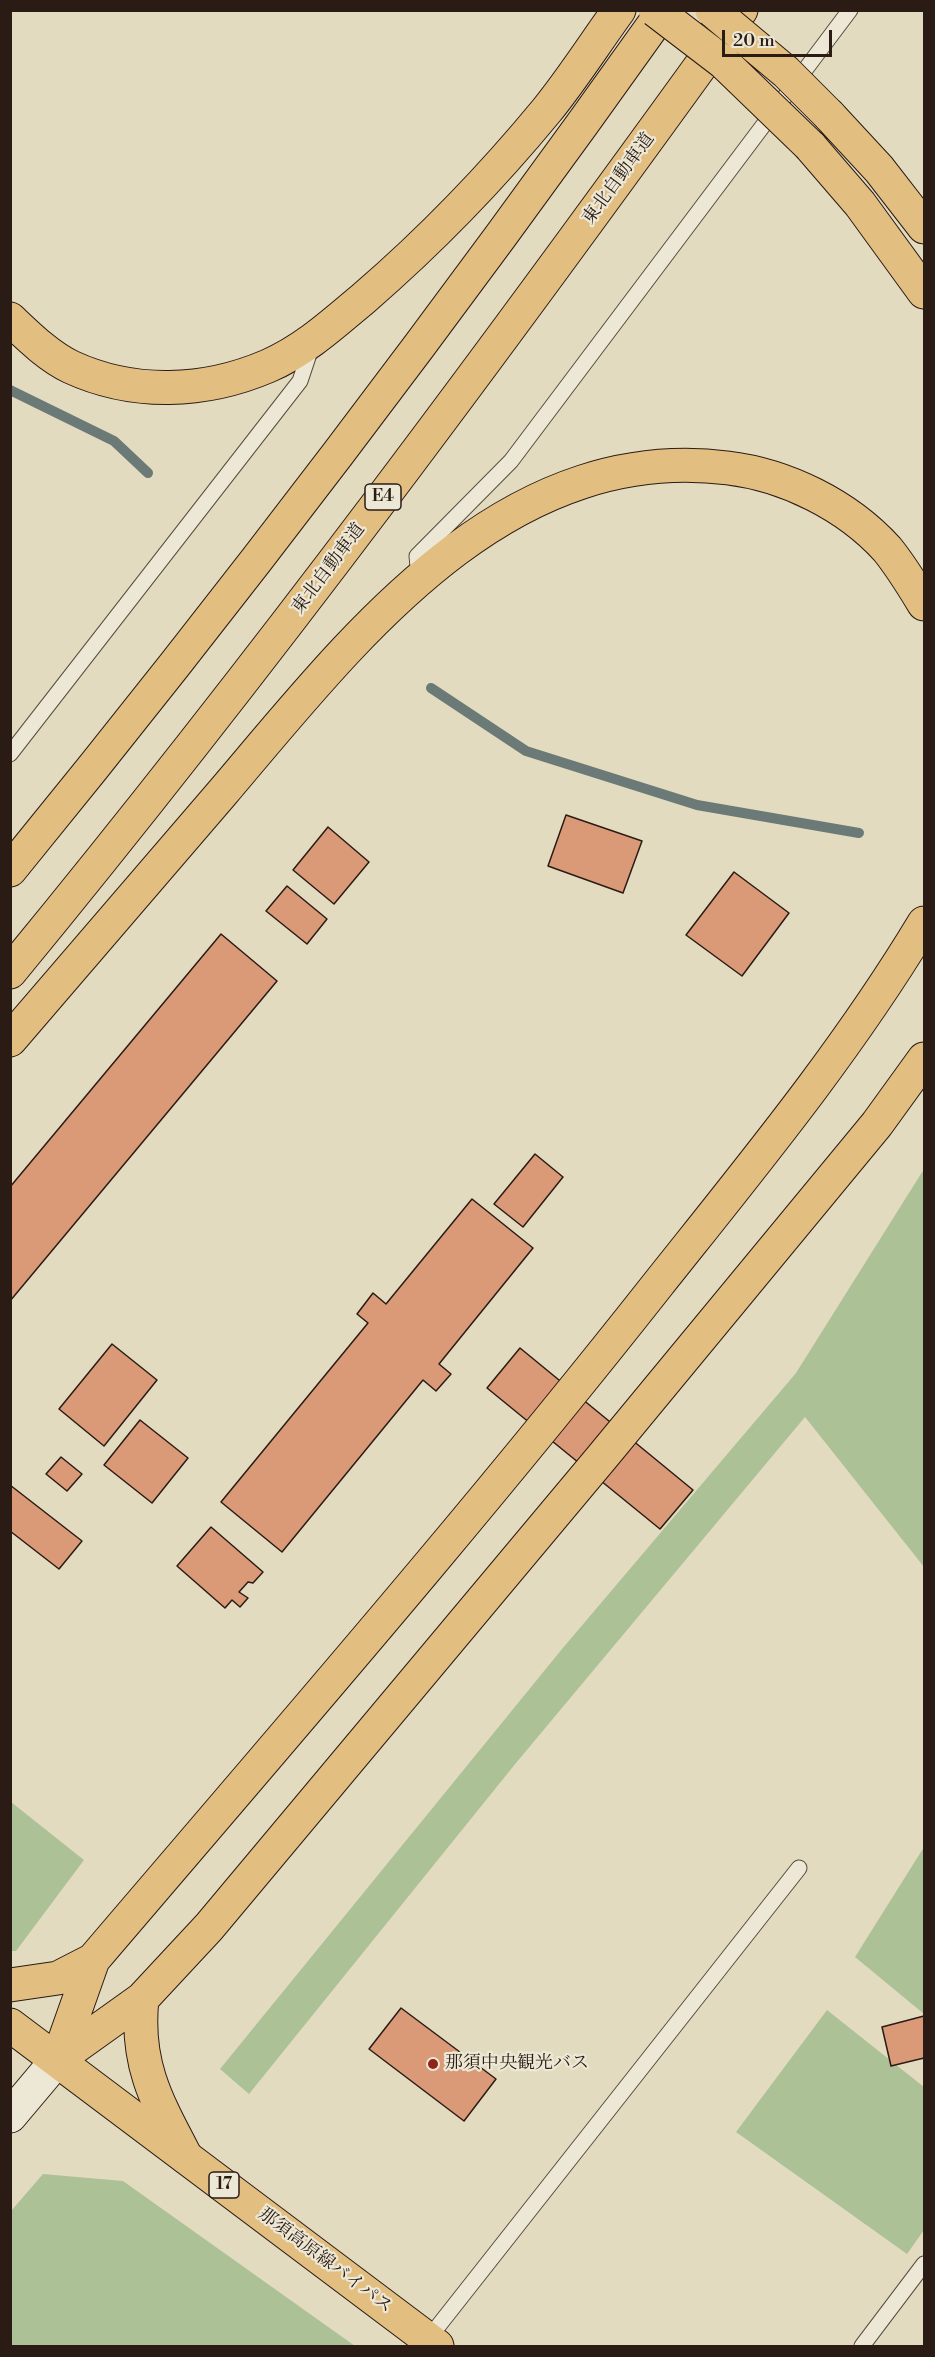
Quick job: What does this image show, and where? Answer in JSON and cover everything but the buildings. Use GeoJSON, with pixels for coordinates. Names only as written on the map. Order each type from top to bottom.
{"type":"FeatureCollection","features":[{"type":"Feature","properties":{"kind":"main road"},"geometry":{"type":"LineString","coordinates":[[10,319],[30,339],[69,366],[116,383],[171,389],[224,383],[270,365],[314,340],[402,265],[474,195],[549,108],[619,10]]}},
{"type":"Feature","properties":{"kind":"main road"},"geometry":{"type":"LineString","coordinates":[[655,10],[723,62],[810,146],[860,204],[924,292]]}},
{"type":"Feature","properties":{"kind":"main road"},"geometry":{"type":"LineString","coordinates":[[10,870],[215,616],[453,301],[664,10]]}},
{"type":"Feature","properties":{"kind":"main road"},"geometry":{"type":"LineString","coordinates":[[712,10],[786,72],[829,115],[879,169],[924,227]]}},
{"type":"Feature","properties":{"kind":"main road","name":"東北自動車道"},"geometry":{"type":"LineString","coordinates":[[10,972],[262,658],[506,333],[741,10]]}},
{"type":"Feature","properties":{"kind":"main road"},"geometry":{"type":"LineString","coordinates":[[10,1040],[302,699],[419,577],[468,541],[522,506],[581,481],[634,468],[692,463],[751,471],[801,487],[848,516],[886,548],[924,604]]}},
{"type":"Feature","properties":{"kind":"main road"},"geometry":{"type":"LineString","coordinates":[[58,2059],[93,1960],[554,1416],[809,1094],[891,978],[924,923]]}},
{"type":"Feature","properties":{"kind":"main road"},"geometry":{"type":"LineString","coordinates":[[58,2059],[142,2000],[216,1918],[603,1456],[877,1124],[924,1059]]}},
{"type":"Feature","properties":{"kind":"main road"},"geometry":{"type":"LineString","coordinates":[[10,1985],[58,1978],[93,1960]]}},
{"type":"Feature","properties":{"kind":"main road"},"geometry":{"type":"LineString","coordinates":[[142,2000],[139,2026],[144,2063],[154,2096],[186,2157]]}},
{"type":"Feature","properties":{"kind":"main road","name":"那須高原線バイパス"},"geometry":{"type":"LineString","coordinates":[[10,2025],[433,2343]]}},
{"type":"Feature","properties":{"kind":"street"},"geometry":{"type":"LineString","coordinates":[[10,2116],[58,2059]]}},
{"type":"Feature","properties":{"kind":"lane"},"geometry":{"type":"LineString","coordinates":[[419,577],[417,556],[511,461],[850,10]]}},
{"type":"Feature","properties":{"kind":"lane"},"geometry":{"type":"LineString","coordinates":[[10,754],[300,381],[314,340]]}},
{"type":"Feature","properties":{"kind":"lane"},"geometry":{"type":"LineString","coordinates":[[433,2343],[799,1868]]}},
{"type":"Feature","properties":{"kind":"lane"},"geometry":{"type":"LineString","coordinates":[[862,2346],[924,2264]]}},
{"type":"Feature","properties":{"kind":"green space"},"geometry":{"type":"Polygon","coordinates":[[[924,1169],[924,1567],[805,1417],[516,1763],[249,2094],[220,2069],[562,1649],[796,1373],[924,1169]]]}},
{"type":"Feature","properties":{"kind":"green space"},"geometry":{"type":"Polygon","coordinates":[[[11,1802],[84,1860],[16,1951],[10,1951],[11,1802]]]}},
{"type":"Feature","properties":{"kind":"green space"},"geometry":{"type":"Polygon","coordinates":[[[924,1847],[924,2014],[855,1957],[924,1847]]]}},
{"type":"Feature","properties":{"kind":"green space"},"geometry":{"type":"Polygon","coordinates":[[[827,2010],[924,2087],[924,2230],[907,2254],[736,2132],[827,2010]]]}},
{"type":"Feature","properties":{"kind":"green space"},"geometry":{"type":"Polygon","coordinates":[[[43,2174],[123,2181],[355,2346],[11,2346],[11,2211],[43,2174]]]}},
{"type":"Feature","properties":{"kind":"waterway"},"geometry":{"type":"LineString","coordinates":[[10,390],[114,441],[148,473]]}},
{"type":"Feature","properties":{"kind":"waterway"},"geometry":{"type":"LineString","coordinates":[[431,688],[526,751],[697,805],[859,833]]}},
{"type":"Feature","properties":{"kind":"place","name":"那須中央観光バス"},"geometry":{"type":"Point","coordinates":[433,2064]}}]}
